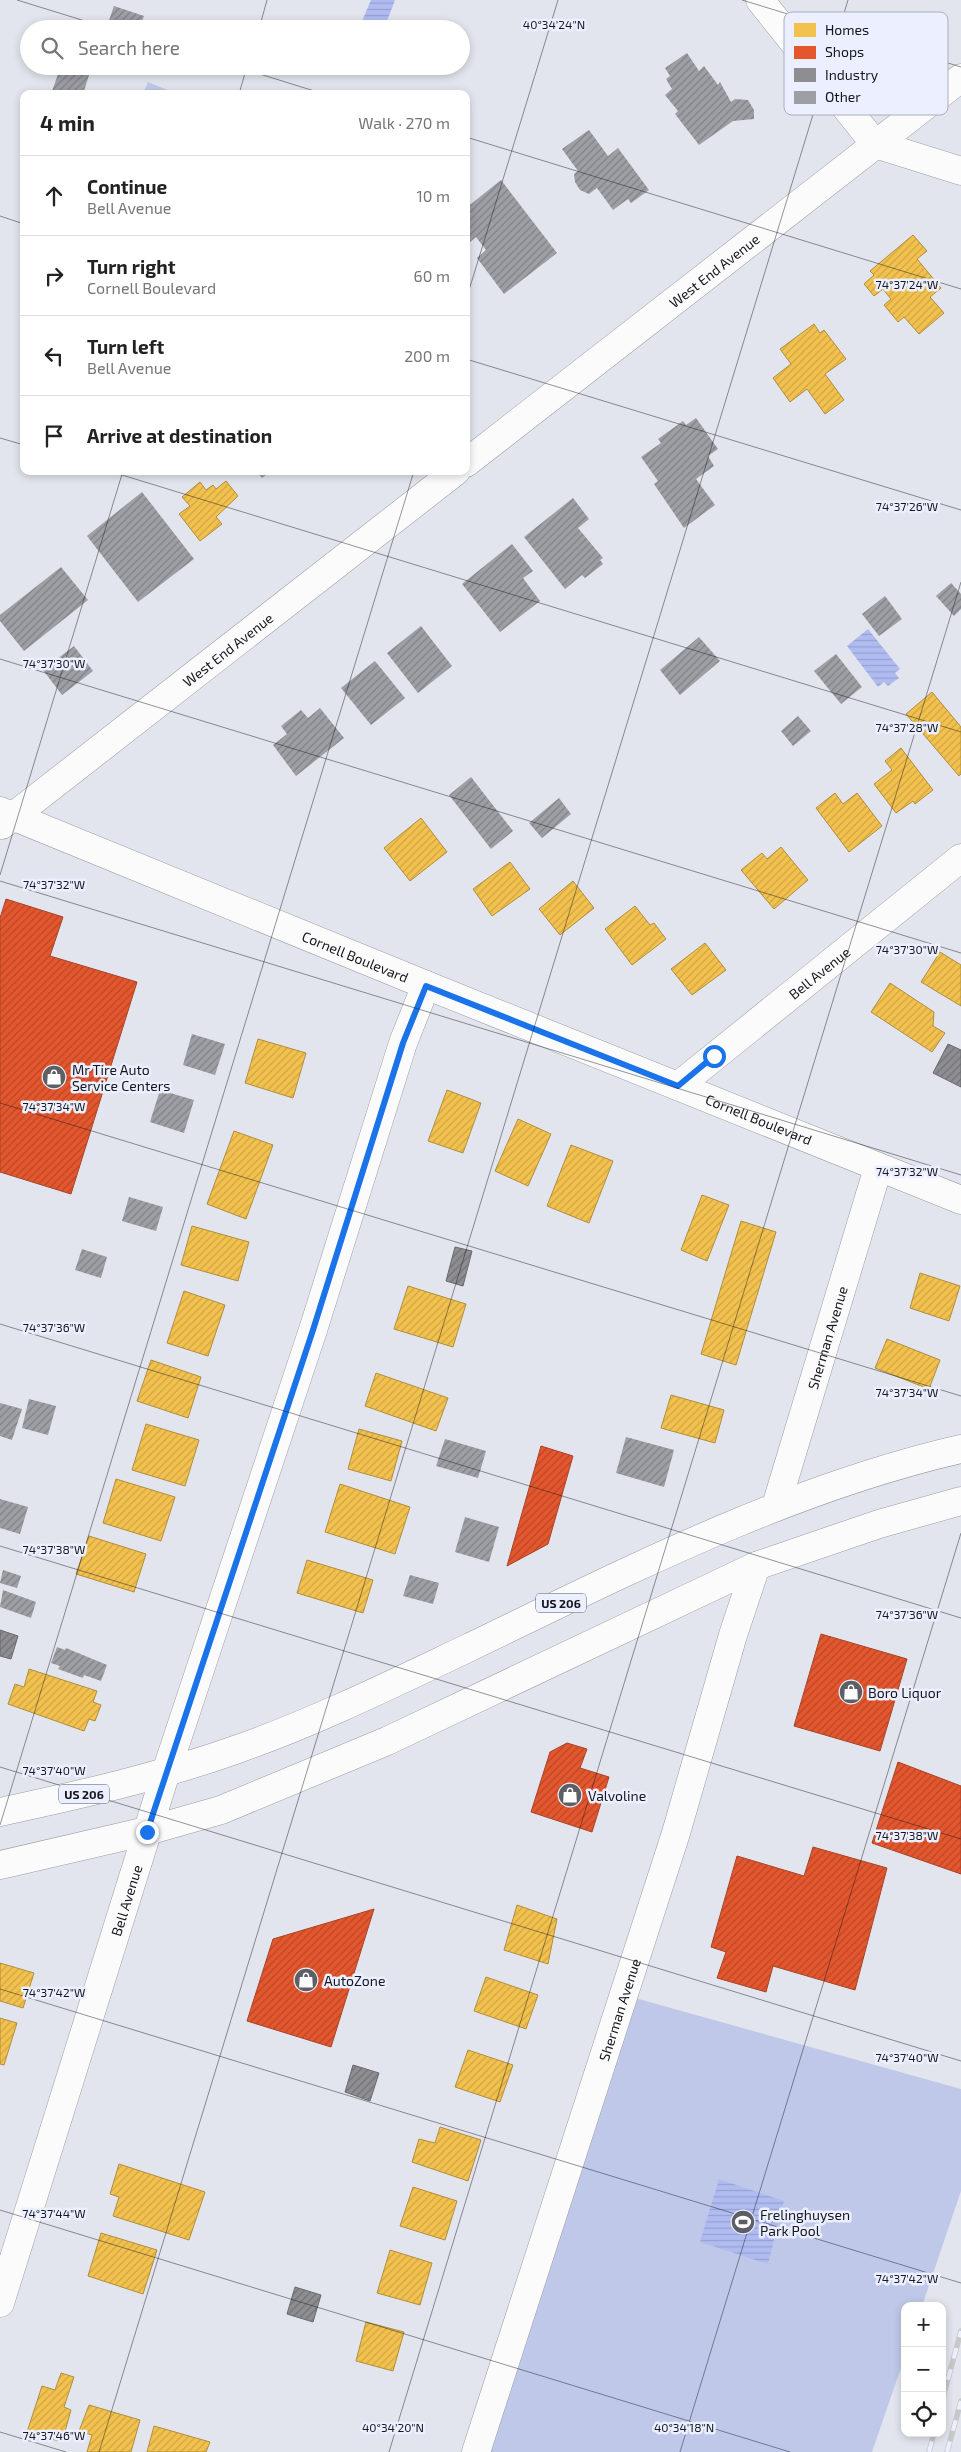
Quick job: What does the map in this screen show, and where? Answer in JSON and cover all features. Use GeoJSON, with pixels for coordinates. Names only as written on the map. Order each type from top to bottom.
{"type":"FeatureCollection","features":[{"type":"Feature","properties":{"kind":"main road"},"geometry":{"type":"LineString","coordinates":[[760,0],[784,30]]}},
{"type":"Feature","properties":{"kind":"main road","name":"West End Avenue"},"geometry":{"type":"LineString","coordinates":[[948,88],[961,78]]}},
{"type":"Feature","properties":{"kind":"main road"},"geometry":{"type":"LineString","coordinates":[[852,115],[875,144],[961,171]]}},
{"type":"Feature","properties":{"kind":"main road","name":"West End Avenue"},"geometry":{"type":"LineString","coordinates":[[470,460],[913,115]]}},
{"type":"Feature","properties":{"kind":"main road","name":"West End Avenue"},"geometry":{"type":"LineString","coordinates":[[4,818],[451,475]]}},
{"type":"Feature","properties":{"kind":"main road","name":"Cornell Boulevard"},"geometry":{"type":"LineString","coordinates":[[4,818],[961,1200]]}},
{"type":"Feature","properties":{"kind":"main road","name":"Bell Avenue"},"geometry":{"type":"LineString","coordinates":[[678,1086],[961,858]]}},
{"type":"Feature","properties":{"kind":"main road","name":"Bell Avenue"},"geometry":{"type":"LineString","coordinates":[[0,2303],[166,1772],[313,1330],[403,1043],[426,986]]}},
{"type":"Feature","properties":{"kind":"main road","name":"Sherman Avenue"},"geometry":{"type":"LineString","coordinates":[[776,1506],[878,1168]]}},
{"type":"Feature","properties":{"kind":"main road","name":"US 206"},"geometry":{"type":"LineString","coordinates":[[0,1812],[75,1796],[166,1772],[236,1750],[386,1687],[635,1567],[776,1506],[867,1473],[961,1449]]}},
{"type":"Feature","properties":{"kind":"main road"},"geometry":{"type":"LineString","coordinates":[[0,1864],[147,1832],[221,1810],[352,1757],[756,1566],[879,1524],[961,1501]]}},
{"type":"Feature","properties":{"kind":"main road","name":"Sherman Avenue"},"geometry":{"type":"LineString","coordinates":[[476,2452],[674,1843],[733,1635],[756,1566]]}},
{"type":"Feature","properties":{"kind":"shaded area"},"geometry":{"type":"Polygon","coordinates":[[[371,0],[395,0],[387,20],[362,20],[371,0]]]}},
{"type":"Feature","properties":{"kind":"shaded area"},"geometry":{"type":"Polygon","coordinates":[[[148,82],[167,90],[145,90],[148,82]]]}},
{"type":"Feature","properties":{"kind":"shaded area"},"geometry":{"type":"Polygon","coordinates":[[[868,629],[900,669],[895,673],[899,678],[888,686],[884,682],[878,687],[847,646],[868,629]]]}},
{"type":"Feature","properties":{"kind":"shaded area"},"geometry":{"type":"Polygon","coordinates":[[[628,1996],[961,2089],[961,2191],[923,2302],[901,2302],[901,2368],[872,2452],[484,2452],[628,1996]]]}},
{"type":"Feature","properties":{"kind":"shaded area","name":"Frelinghuysen Park Pool"},"geometry":{"type":"Polygon","coordinates":[[[719,2179],[784,2201],[768,2264],[700,2242],[719,2179]]]}},
{"type":"Feature","properties":{"kind":"building: Homes"},"geometry":{"type":"Polygon","coordinates":[[[913,235],[927,251],[917,259],[941,288],[930,297],[944,313],[919,334],[904,317],[898,322],[884,305],[891,299],[883,289],[874,296],[864,284],[874,275],[870,271],[913,235]]]}},
{"type":"Feature","properties":{"kind":"building: Homes"},"geometry":{"type":"Polygon","coordinates":[[[814,324],[820,333],[824,330],[846,359],[825,374],[844,400],[825,414],[807,389],[790,402],[773,378],[791,364],[780,349],[814,324]]]}},
{"type":"Feature","properties":{"kind":"building: Homes"},"geometry":{"type":"Polygon","coordinates":[[[226,481],[238,496],[216,517],[222,524],[200,541],[179,514],[190,506],[182,497],[200,482],[206,490],[213,485],[216,489],[226,481]]]}},
{"type":"Feature","properties":{"kind":"building: Homes"},"geometry":{"type":"Polygon","coordinates":[[[932,692],[961,727],[961,774],[959,776],[906,714],[932,692]]]}},
{"type":"Feature","properties":{"kind":"building: Homes"},"geometry":{"type":"Polygon","coordinates":[[[901,748],[933,790],[915,804],[913,801],[896,813],[874,784],[892,770],[885,761],[901,748]]]}},
{"type":"Feature","properties":{"kind":"building: Homes"},"geometry":{"type":"Polygon","coordinates":[[[835,793],[843,804],[857,793],[882,826],[849,852],[816,808],[835,793]]]}},
{"type":"Feature","properties":{"kind":"building: Homes"},"geometry":{"type":"Polygon","coordinates":[[[421,818],[447,852],[410,881],[384,848],[421,818]]]}},
{"type":"Feature","properties":{"kind":"building: Homes"},"geometry":{"type":"Polygon","coordinates":[[[781,847],[808,880],[774,909],[741,870],[762,853],[767,859],[781,847]]]}},
{"type":"Feature","properties":{"kind":"building: Homes"},"geometry":{"type":"Polygon","coordinates":[[[510,862],[530,889],[492,916],[473,889],[510,862]]]}},
{"type":"Feature","properties":{"kind":"building: Homes"},"geometry":{"type":"Polygon","coordinates":[[[573,881],[594,908],[560,935],[539,909],[573,881]]]}},
{"type":"Feature","properties":{"kind":"building: Homes"},"geometry":{"type":"Polygon","coordinates":[[[635,906],[650,925],[654,923],[666,939],[632,965],[605,929],[635,906]]]}},
{"type":"Feature","properties":{"kind":"building: Homes"},"geometry":{"type":"Polygon","coordinates":[[[705,943],[726,970],[692,995],[671,969],[705,943]]]}},
{"type":"Feature","properties":{"kind":"building: Homes"},"geometry":{"type":"Polygon","coordinates":[[[940,952],[961,965],[961,1006],[921,982],[940,952]]]}},
{"type":"Feature","properties":{"kind":"building: Homes"},"geometry":{"type":"Polygon","coordinates":[[[890,983],[934,1012],[933,1026],[945,1033],[932,1052],[871,1012],[890,983]]]}},
{"type":"Feature","properties":{"kind":"building: Homes"},"geometry":{"type":"Polygon","coordinates":[[[258,1039],[306,1053],[293,1098],[245,1083],[258,1039]]]}},
{"type":"Feature","properties":{"kind":"building: Homes"},"geometry":{"type":"Polygon","coordinates":[[[447,1090],[481,1103],[463,1153],[428,1141],[447,1090]]]}},
{"type":"Feature","properties":{"kind":"building: Homes"},"geometry":{"type":"Polygon","coordinates":[[[518,1119],[551,1134],[528,1186],[495,1171],[518,1119]]]}},
{"type":"Feature","properties":{"kind":"building: Homes"},"geometry":{"type":"Polygon","coordinates":[[[234,1131],[273,1145],[246,1219],[207,1204],[234,1131]]]}},
{"type":"Feature","properties":{"kind":"building: Homes"},"geometry":{"type":"Polygon","coordinates":[[[571,1145],[613,1161],[589,1223],[547,1206],[571,1145]]]}},
{"type":"Feature","properties":{"kind":"building: Homes"},"geometry":{"type":"Polygon","coordinates":[[[702,1195],[729,1205],[707,1261],[681,1250],[702,1195]]]}},
{"type":"Feature","properties":{"kind":"building: Homes"},"geometry":{"type":"Polygon","coordinates":[[[741,1221],[776,1232],[736,1365],[701,1354],[741,1221]]]}},
{"type":"Feature","properties":{"kind":"building: Homes"},"geometry":{"type":"Polygon","coordinates":[[[192,1226],[249,1242],[238,1281],[181,1265],[192,1226]]]}},
{"type":"Feature","properties":{"kind":"building: Homes"},"geometry":{"type":"Polygon","coordinates":[[[920,1273],[960,1286],[949,1321],[910,1308],[920,1273]]]}},
{"type":"Feature","properties":{"kind":"building: Homes"},"geometry":{"type":"Polygon","coordinates":[[[408,1286],[466,1304],[453,1347],[394,1329],[408,1286]]]}},
{"type":"Feature","properties":{"kind":"building: Homes"},"geometry":{"type":"Polygon","coordinates":[[[184,1291],[225,1305],[208,1356],[167,1343],[184,1291]]]}},
{"type":"Feature","properties":{"kind":"building: Homes"},"geometry":{"type":"Polygon","coordinates":[[[887,1339],[940,1360],[929,1389],[875,1368],[887,1339]]]}},
{"type":"Feature","properties":{"kind":"building: Homes"},"geometry":{"type":"Polygon","coordinates":[[[151,1360],[201,1377],[188,1418],[137,1401],[151,1360]]]}},
{"type":"Feature","properties":{"kind":"building: Homes"},"geometry":{"type":"Polygon","coordinates":[[[376,1373],[448,1398],[436,1431],[365,1406],[376,1373]]]}},
{"type":"Feature","properties":{"kind":"building: Homes"},"geometry":{"type":"Polygon","coordinates":[[[671,1395],[724,1410],[715,1443],[661,1428],[671,1395]]]}},
{"type":"Feature","properties":{"kind":"building: Homes"},"geometry":{"type":"Polygon","coordinates":[[[146,1424],[199,1440],[185,1486],[132,1470],[146,1424]]]}},
{"type":"Feature","properties":{"kind":"building: Homes"},"geometry":{"type":"Polygon","coordinates":[[[359,1429],[402,1441],[391,1481],[348,1469],[359,1429]]]}},
{"type":"Feature","properties":{"kind":"building: Homes"},"geometry":{"type":"Polygon","coordinates":[[[116,1479],[175,1497],[161,1541],[103,1523],[116,1479]]]}},
{"type":"Feature","properties":{"kind":"building: Homes"},"geometry":{"type":"Polygon","coordinates":[[[340,1484],[410,1507],[395,1554],[325,1532],[340,1484]]]}},
{"type":"Feature","properties":{"kind":"building: Homes"},"geometry":{"type":"Polygon","coordinates":[[[89,1536],[146,1554],[134,1592],[76,1574],[89,1536]]]}},
{"type":"Feature","properties":{"kind":"building: Homes"},"geometry":{"type":"Polygon","coordinates":[[[307,1560],[373,1580],[363,1613],[297,1593],[307,1560]]]}},
{"type":"Feature","properties":{"kind":"building: Homes"},"geometry":{"type":"Polygon","coordinates":[[[29,1669],[97,1691],[93,1702],[101,1705],[95,1721],[89,1719],[84,1731],[8,1704],[15,1684],[24,1687],[29,1669]]]}},
{"type":"Feature","properties":{"kind":"building: Homes"},"geometry":{"type":"Polygon","coordinates":[[[517,1905],[557,1919],[548,1964],[504,1950],[517,1905]]]}},
{"type":"Feature","properties":{"kind":"building: Homes"},"geometry":{"type":"Polygon","coordinates":[[[0,1963],[34,1973],[23,2008],[0,2001],[0,1963]]]}},
{"type":"Feature","properties":{"kind":"building: Homes"},"geometry":{"type":"Polygon","coordinates":[[[486,1977],[538,1995],[526,2029],[474,2011],[486,1977]]]}},
{"type":"Feature","properties":{"kind":"building: Homes"},"geometry":{"type":"Polygon","coordinates":[[[0,2018],[17,2023],[4,2065],[0,2064],[0,2018]]]}},
{"type":"Feature","properties":{"kind":"building: Homes"},"geometry":{"type":"Polygon","coordinates":[[[468,2050],[513,2065],[500,2102],[455,2087],[468,2050]]]}},
{"type":"Feature","properties":{"kind":"building: Homes"},"geometry":{"type":"Polygon","coordinates":[[[440,2127],[481,2140],[468,2181],[412,2162],[419,2139],[435,2143],[440,2127]]]}},
{"type":"Feature","properties":{"kind":"building: Homes"},"geometry":{"type":"Polygon","coordinates":[[[119,2164],[205,2192],[189,2240],[113,2216],[119,2197],[110,2194],[119,2164]]]}},
{"type":"Feature","properties":{"kind":"building: Homes"},"geometry":{"type":"Polygon","coordinates":[[[413,2187],[457,2201],[445,2240],[400,2226],[413,2187]]]}},
{"type":"Feature","properties":{"kind":"building: Homes"},"geometry":{"type":"Polygon","coordinates":[[[101,2233],[157,2250],[143,2294],[88,2276],[101,2233]]]}},
{"type":"Feature","properties":{"kind":"building: Homes"},"geometry":{"type":"Polygon","coordinates":[[[390,2250],[432,2263],[420,2305],[377,2293],[390,2250]]]}},
{"type":"Feature","properties":{"kind":"building: Homes"},"geometry":{"type":"Polygon","coordinates":[[[366,2322],[404,2332],[393,2371],[356,2361],[366,2322]]]}},
{"type":"Feature","properties":{"kind":"building: Homes"},"geometry":{"type":"Polygon","coordinates":[[[61,2373],[74,2377],[64,2407],[71,2410],[62,2442],[27,2432],[42,2386],[55,2390],[61,2373]]]}},
{"type":"Feature","properties":{"kind":"building: Homes"},"geometry":{"type":"Polygon","coordinates":[[[89,2405],[140,2420],[131,2452],[87,2452],[92,2435],[79,2431],[89,2405]]]}},
{"type":"Feature","properties":{"kind":"building: Homes"},"geometry":{"type":"Polygon","coordinates":[[[154,2426],[210,2442],[206,2452],[147,2452],[154,2426]]]}},
{"type":"Feature","properties":{"kind":"building: Shops","name":"Mr Tire Auto Service Centers"},"geometry":{"type":"Polygon","coordinates":[[[6,899],[63,917],[50,956],[137,982],[71,1194],[0,1172],[0,918],[6,899]]]}},
{"type":"Feature","properties":{"kind":"building: Shops"},"geometry":{"type":"Polygon","coordinates":[[[541,1446],[573,1456],[548,1544],[507,1566],[541,1446]]]}},
{"type":"Feature","properties":{"kind":"building: Shops","name":"Boro Liquor"},"geometry":{"type":"Polygon","coordinates":[[[821,1634],[907,1659],[880,1751],[794,1726],[821,1634]]]}},
{"type":"Feature","properties":{"kind":"building: Shops","name":"Valvoline"},"geometry":{"type":"Polygon","coordinates":[[[567,1743],[587,1749],[580,1768],[609,1777],[592,1832],[531,1812],[550,1752],[567,1743]]]}},
{"type":"Feature","properties":{"kind":"building: Shops"},"geometry":{"type":"Polygon","coordinates":[[[898,1762],[961,1786],[961,1874],[872,1843],[898,1762]]]}},
{"type":"Feature","properties":{"kind":"building: Shops"},"geometry":{"type":"Polygon","coordinates":[[[813,1847],[887,1868],[855,1990],[773,1966],[766,1992],[717,1978],[726,1952],[711,1947],[737,1856],[804,1876],[813,1847]]]}},
{"type":"Feature","properties":{"kind":"building: Shops","name":"AutoZone"},"geometry":{"type":"Polygon","coordinates":[[[374,1909],[331,2047],[247,2021],[273,1939],[374,1909]]]}},
{"type":"Feature","properties":{"kind":"building: Industry"},"geometry":{"type":"Polygon","coordinates":[[[948,1044],[961,1050],[961,1087],[933,1073],[948,1044]]]}},
{"type":"Feature","properties":{"kind":"building: Industry"},"geometry":{"type":"Polygon","coordinates":[[[455,1247],[472,1251],[463,1286],[446,1281],[455,1247]]]}},
{"type":"Feature","properties":{"kind":"building: Industry"},"geometry":{"type":"Polygon","coordinates":[[[0,1630],[18,1636],[11,1659],[0,1656],[0,1630]]]}},
{"type":"Feature","properties":{"kind":"building: Industry"},"geometry":{"type":"Polygon","coordinates":[[[353,2065],[379,2073],[370,2101],[345,2092],[353,2065]]]}},
{"type":"Feature","properties":{"kind":"building: Industry"},"geometry":{"type":"Polygon","coordinates":[[[295,2287],[321,2295],[313,2322],[287,2314],[295,2287]]]}},
{"type":"Feature","properties":{"kind":"building: Other"},"geometry":{"type":"Polygon","coordinates":[[[114,6],[144,16],[142,20],[109,20],[114,6]]]}},
{"type":"Feature","properties":{"kind":"building: Other"},"geometry":{"type":"Polygon","coordinates":[[[687,53],[699,71],[704,66],[718,85],[720,82],[731,102],[735,99],[748,100],[754,110],[754,119],[733,121],[699,145],[675,114],[678,111],[665,95],[672,89],[666,79],[670,76],[665,68],[687,53]]]}},
{"type":"Feature","properties":{"kind":"building: Other"},"geometry":{"type":"Polygon","coordinates":[[[58,75],[89,75],[84,90],[52,90],[58,75]]]}},
{"type":"Feature","properties":{"kind":"building: Other"},"geometry":{"type":"Polygon","coordinates":[[[589,130],[608,156],[618,148],[649,190],[631,203],[628,199],[613,210],[597,188],[589,194],[580,190],[575,182],[574,174],[578,171],[562,149],[589,130]]]}},
{"type":"Feature","properties":{"kind":"building: Other"},"geometry":{"type":"Polygon","coordinates":[[[501,180],[557,253],[504,294],[477,258],[486,250],[476,237],[470,242],[470,205],[501,180]]]}},
{"type":"Feature","properties":{"kind":"building: Other"},"geometry":{"type":"Polygon","coordinates":[[[696,418],[718,449],[708,456],[714,466],[696,479],[715,505],[684,528],[654,484],[658,481],[641,457],[661,443],[658,439],[683,421],[686,425],[696,418]]]}},
{"type":"Feature","properties":{"kind":"building: Other"},"geometry":{"type":"Polygon","coordinates":[[[142,492],[194,559],[138,602],[87,536],[142,492]]]}},
{"type":"Feature","properties":{"kind":"building: Other"},"geometry":{"type":"Polygon","coordinates":[[[573,498],[589,519],[578,528],[603,558],[600,560],[603,564],[585,578],[582,575],[565,589],[524,537],[573,498]]]}},
{"type":"Feature","properties":{"kind":"building: Other"},"geometry":{"type":"Polygon","coordinates":[[[512,544],[533,571],[523,578],[540,601],[500,632],[462,584],[512,544]]]}},
{"type":"Feature","properties":{"kind":"building: Other"},"geometry":{"type":"Polygon","coordinates":[[[61,567],[88,600],[24,651],[0,621],[0,615],[61,567]]]}},
{"type":"Feature","properties":{"kind":"building: Other"},"geometry":{"type":"Polygon","coordinates":[[[951,583],[961,594],[961,609],[954,616],[936,596],[951,583]]]}},
{"type":"Feature","properties":{"kind":"building: Other"},"geometry":{"type":"Polygon","coordinates":[[[885,596],[902,619],[879,636],[862,614],[885,596]]]}},
{"type":"Feature","properties":{"kind":"building: Other"},"geometry":{"type":"Polygon","coordinates":[[[421,626],[452,666],[418,693],[387,653],[421,626]]]}},
{"type":"Feature","properties":{"kind":"building: Other"},"geometry":{"type":"Polygon","coordinates":[[[699,637],[720,661],[680,695],[660,670],[699,637]]]}},
{"type":"Feature","properties":{"kind":"building: Other"},"geometry":{"type":"Polygon","coordinates":[[[74,646],[93,671],[62,695],[43,670],[74,646]]]}},
{"type":"Feature","properties":{"kind":"building: Other"},"geometry":{"type":"Polygon","coordinates":[[[836,654],[862,687],[841,704],[814,671],[836,654]]]}},
{"type":"Feature","properties":{"kind":"building: Other"},"geometry":{"type":"Polygon","coordinates":[[[375,661],[405,698],[371,725],[341,688],[375,661]]]}},
{"type":"Feature","properties":{"kind":"building: Other"},"geometry":{"type":"Polygon","coordinates":[[[320,708],[344,738],[296,776],[273,745],[287,734],[281,726],[301,710],[308,718],[320,708]]]}},
{"type":"Feature","properties":{"kind":"building: Other"},"geometry":{"type":"Polygon","coordinates":[[[798,716],[811,731],[793,746],[781,731],[798,716]]]}},
{"type":"Feature","properties":{"kind":"building: Other"},"geometry":{"type":"Polygon","coordinates":[[[471,777],[513,831],[491,849],[449,795],[471,777]]]}},
{"type":"Feature","properties":{"kind":"building: Other"},"geometry":{"type":"Polygon","coordinates":[[[559,798],[571,814],[542,838],[529,823],[559,798]]]}},
{"type":"Feature","properties":{"kind":"building: Other"},"geometry":{"type":"Polygon","coordinates":[[[192,1034],[225,1044],[215,1075],[183,1065],[192,1034]]]}},
{"type":"Feature","properties":{"kind":"building: Other"},"geometry":{"type":"Polygon","coordinates":[[[160,1090],[194,1100],[184,1133],[150,1122],[160,1090]]]}},
{"type":"Feature","properties":{"kind":"building: Other"},"geometry":{"type":"Polygon","coordinates":[[[129,1197],[163,1207],[156,1231],[122,1221],[129,1197]]]}},
{"type":"Feature","properties":{"kind":"building: Other"},"geometry":{"type":"Polygon","coordinates":[[[82,1249],[107,1257],[101,1278],[75,1270],[82,1249]]]}},
{"type":"Feature","properties":{"kind":"building: Other"},"geometry":{"type":"Polygon","coordinates":[[[29,1399],[56,1406],[48,1435],[22,1428],[29,1399]]]}},
{"type":"Feature","properties":{"kind":"building: Other"},"geometry":{"type":"Polygon","coordinates":[[[0,1403],[22,1409],[12,1440],[0,1436],[0,1403]]]}},
{"type":"Feature","properties":{"kind":"building: Other"},"geometry":{"type":"Polygon","coordinates":[[[626,1437],[674,1450],[664,1487],[616,1473],[626,1437]]]}},
{"type":"Feature","properties":{"kind":"building: Other"},"geometry":{"type":"Polygon","coordinates":[[[445,1439],[486,1451],[478,1478],[436,1466],[445,1439]]]}},
{"type":"Feature","properties":{"kind":"building: Other"},"geometry":{"type":"Polygon","coordinates":[[[0,1499],[28,1507],[20,1534],[0,1528],[0,1499]]]}},
{"type":"Feature","properties":{"kind":"building: Other"},"geometry":{"type":"Polygon","coordinates":[[[465,1517],[499,1527],[489,1562],[455,1552],[465,1517]]]}},
{"type":"Feature","properties":{"kind":"building: Other"},"geometry":{"type":"Polygon","coordinates":[[[3,1570],[21,1576],[17,1588],[0,1583],[3,1570]]]}},
{"type":"Feature","properties":{"kind":"building: Other"},"geometry":{"type":"Polygon","coordinates":[[[410,1575],[439,1583],[433,1604],[403,1596],[410,1575]]]}},
{"type":"Feature","properties":{"kind":"building: Other"},"geometry":{"type":"Polygon","coordinates":[[[3,1590],[36,1602],[31,1618],[0,1607],[3,1590]]]}},
{"type":"Feature","properties":{"kind":"building: Other"},"geometry":{"type":"Polygon","coordinates":[[[57,1647],[65,1650],[66,1648],[107,1665],[101,1681],[84,1675],[83,1678],[58,1669],[60,1666],[51,1663],[57,1647]]]}},
{"type":"Feature","properties":{"kind":"railway"},"geometry":{"type":"LineString","coordinates":[[944,2392],[961,2331]]}},
{"type":"Feature","properties":{"kind":"railway"},"geometry":{"type":"LineString","coordinates":[[947,2452],[961,2401]]}},
{"type":"Feature","properties":{"kind":"railway"},"geometry":{"type":"LineString","coordinates":[[929,2452],[933,2437]]}},
{"type":"Feature","properties":{"kind":"place","name":"Mr Tire Auto Service Centers"},"geometry":{"type":"Point","coordinates":[54,1077]}},
{"type":"Feature","properties":{"kind":"place","name":"Boro Liquor"},"geometry":{"type":"Point","coordinates":[851,1692]}},
{"type":"Feature","properties":{"kind":"place","name":"Valvoline"},"geometry":{"type":"Point","coordinates":[570,1795]}},
{"type":"Feature","properties":{"kind":"place","name":"AutoZone"},"geometry":{"type":"Point","coordinates":[306,1980]}},
{"type":"Feature","properties":{"kind":"place","name":"Frelinghuysen Park Pool"},"geometry":{"type":"Point","coordinates":[743,2222]}},
{"type":"Feature","properties":{"kind":"route"},"geometry":{"type":"LineString","coordinates":[[147,1832],[313,1330],[403,1043],[426,986],[678,1086],[714,1056]]}}]}
